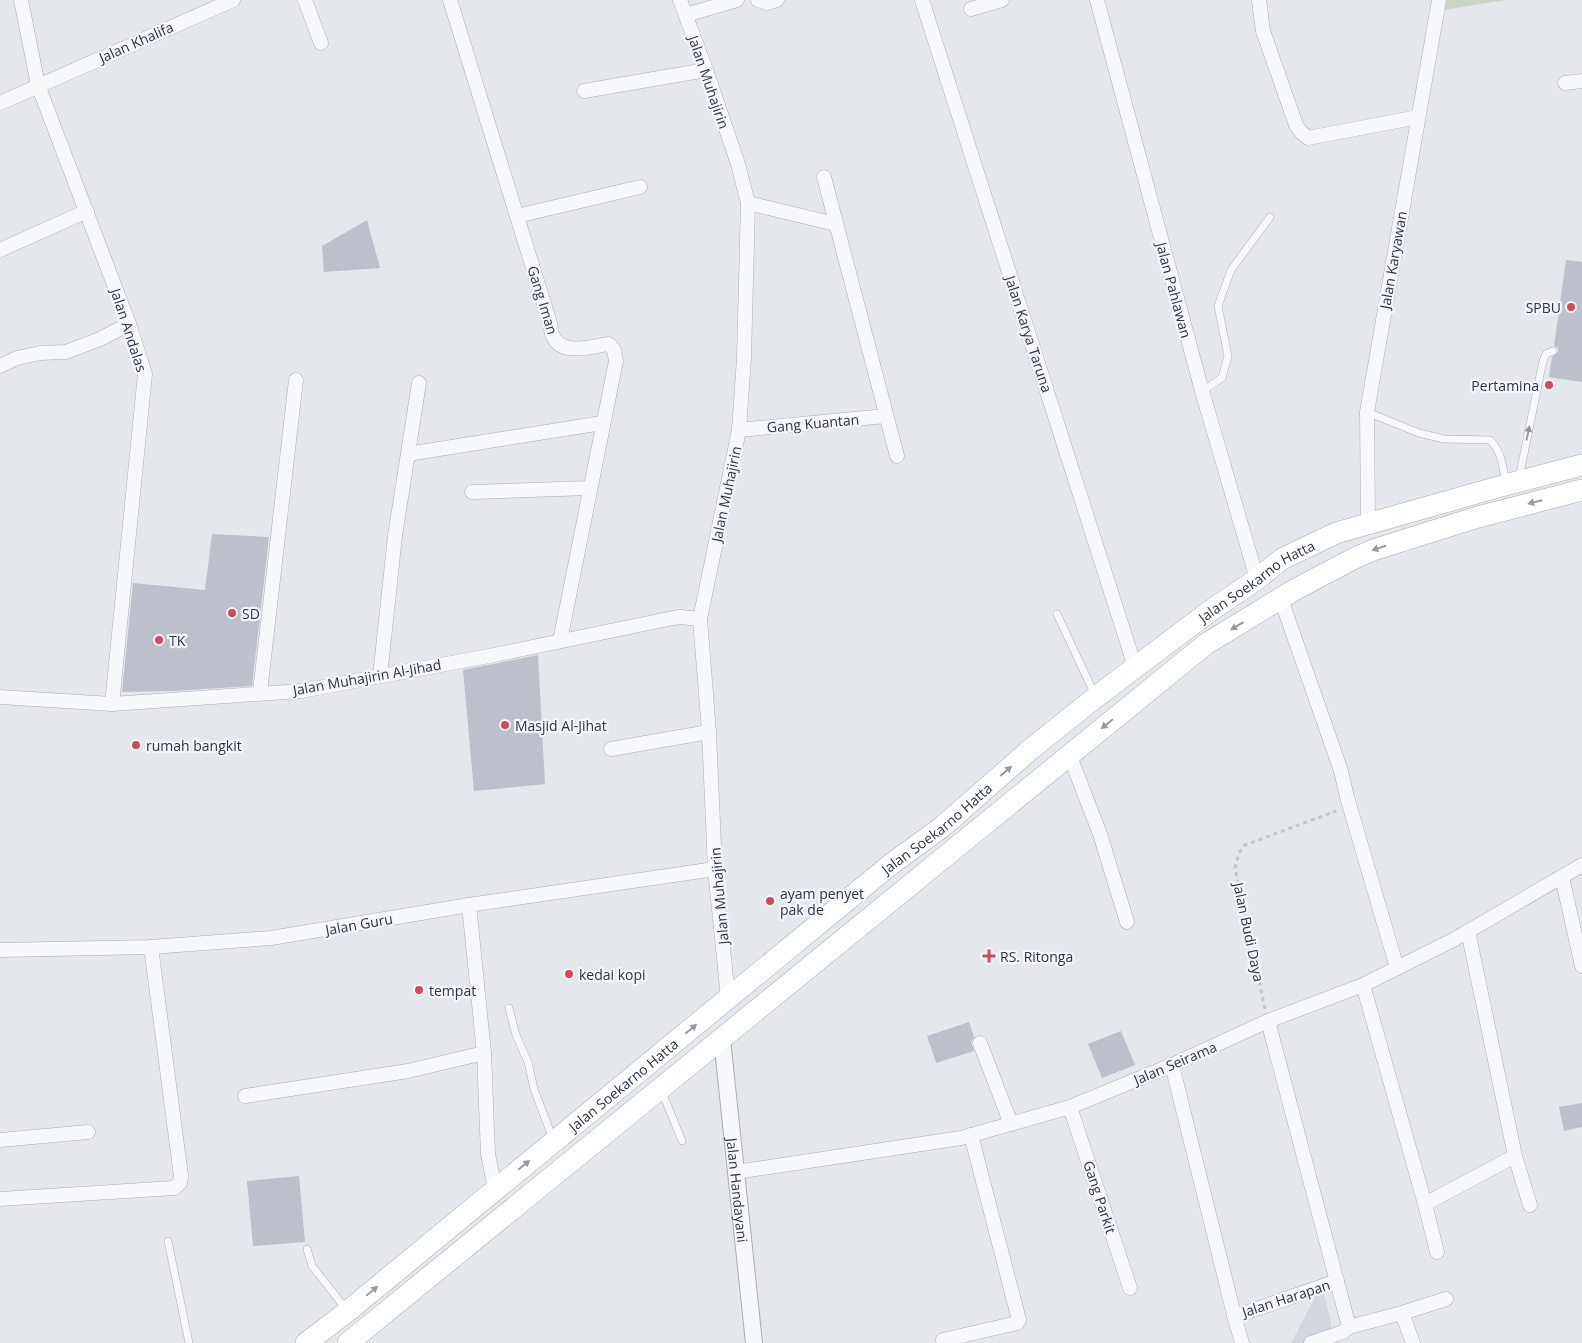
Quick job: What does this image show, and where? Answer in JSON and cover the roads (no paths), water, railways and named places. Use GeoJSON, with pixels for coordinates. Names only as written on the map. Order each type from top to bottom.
{"type":"FeatureCollection","features":[{"type":"Feature","properties":{"kind":"main road","name":"Jalan Soekarno Hatta"},"geometry":{"type":"LineString","coordinates":[[306,1343],[348,1311],[890,865],[942,827],[1031,749],[1135,667],[1282,559],[1336,533],[1368,522],[1582,465]]}},
{"type":"Feature","properties":{"kind":"main road","name":"Jalan Soekarno Hatta"},"geometry":{"type":"LineString","coordinates":[[348,1343],[1206,644],[1352,559],[1373,550],[1478,517],[1582,490]]}},
{"type":"Feature","properties":{"kind":"main road"},"geometry":{"type":"LineString","coordinates":[[1031,749],[1048,772]]}},
{"type":"Feature","properties":{"kind":"street","name":"Jalan Andalas"},"geometry":{"type":"LineString","coordinates":[[21,0],[38,85],[129,324],[145,374],[112,704]]}},
{"type":"Feature","properties":{"kind":"street","name":"Jalan Khalifa"},"geometry":{"type":"LineString","coordinates":[[0,103],[233,0]]}},
{"type":"Feature","properties":{"kind":"street"},"geometry":{"type":"LineString","coordinates":[[305,0],[321,43]]}},
{"type":"Feature","properties":{"kind":"street","name":"Gang Iman"},"geometry":{"type":"LineString","coordinates":[[450,0],[550,323],[553,338],[560,347],[571,349],[609,344],[614,350],[616,361],[602,423],[560,641]]}},
{"type":"Feature","properties":{"kind":"street","name":"Jalan Muhajirin"},"geometry":{"type":"LineString","coordinates":[[680,0],[738,164],[748,203],[744,358],[739,430],[700,619],[709,732],[715,869],[728,998]]}},
{"type":"Feature","properties":{"kind":"street"},"geometry":{"type":"LineString","coordinates":[[686,15],[737,0]]}},
{"type":"Feature","properties":{"kind":"street"},"geometry":{"type":"LineString","coordinates":[[758,0],[767,3],[777,0]]}},
{"type":"Feature","properties":{"kind":"street","name":"Jalan Karya Taruna"},"geometry":{"type":"LineString","coordinates":[[922,0],[1135,667]]}},
{"type":"Feature","properties":{"kind":"street"},"geometry":{"type":"LineString","coordinates":[[971,9],[1002,0]]}},
{"type":"Feature","properties":{"kind":"street","name":"Jalan Pahlawan"},"geometry":{"type":"LineString","coordinates":[[1097,0],[1202,391],[1257,579]]}},
{"type":"Feature","properties":{"kind":"street"},"geometry":{"type":"LineString","coordinates":[[1259,0],[1263,31],[1296,125],[1308,138],[1418,117]]}},
{"type":"Feature","properties":{"kind":"street","name":"Jalan Karyawan"},"geometry":{"type":"LineString","coordinates":[[1368,522],[1367,412],[1439,0]]}},
{"type":"Feature","properties":{"kind":"street"},"geometry":{"type":"LineString","coordinates":[[584,91],[706,70]]}},
{"type":"Feature","properties":{"kind":"street"},"geometry":{"type":"LineString","coordinates":[[1566,83],[1582,81]]}},
{"type":"Feature","properties":{"kind":"street"},"geometry":{"type":"LineString","coordinates":[[824,177],[897,456]]}},
{"type":"Feature","properties":{"kind":"street"},"geometry":{"type":"LineString","coordinates":[[517,216],[640,187]]}},
{"type":"Feature","properties":{"kind":"street"},"geometry":{"type":"LineString","coordinates":[[748,203],[836,224]]}},
{"type":"Feature","properties":{"kind":"street"},"geometry":{"type":"LineString","coordinates":[[0,250],[87,212]]}},
{"type":"Feature","properties":{"kind":"street"},"geometry":{"type":"LineString","coordinates":[[0,366],[17,358],[40,353],[66,352],[100,339],[129,324]]}},
{"type":"Feature","properties":{"kind":"street"},"geometry":{"type":"LineString","coordinates":[[260,692],[296,380]]}},
{"type":"Feature","properties":{"kind":"street"},"geometry":{"type":"LineString","coordinates":[[380,676],[395,536],[419,383]]}},
{"type":"Feature","properties":{"kind":"street","name":"Gang Kuantan"},"geometry":{"type":"LineString","coordinates":[[739,430],[886,416]]}},
{"type":"Feature","properties":{"kind":"street"},"geometry":{"type":"LineString","coordinates":[[408,454],[602,423]]}},
{"type":"Feature","properties":{"kind":"street"},"geometry":{"type":"LineString","coordinates":[[472,492],[590,488]]}},
{"type":"Feature","properties":{"kind":"street"},"geometry":{"type":"LineString","coordinates":[[1281,599],[1341,771],[1346,797],[1397,968]]}},
{"type":"Feature","properties":{"kind":"street","name":"Jalan Muhajirin Al-Jihad"},"geometry":{"type":"LineString","coordinates":[[0,697],[112,704],[302,690],[673,618],[700,619]]}},
{"type":"Feature","properties":{"kind":"street"},"geometry":{"type":"LineString","coordinates":[[611,749],[709,732]]}},
{"type":"Feature","properties":{"kind":"street"},"geometry":{"type":"LineString","coordinates":[[1069,754],[1100,834],[1127,922]]}},
{"type":"Feature","properties":{"kind":"street","name":"Jalan Seirama"},"geometry":{"type":"LineString","coordinates":[[736,1172],[961,1138],[1070,1107],[1172,1066],[1268,1022],[1363,985],[1468,931],[1582,865]]}},
{"type":"Feature","properties":{"kind":"street","name":"Jalan Guru"},"geometry":{"type":"LineString","coordinates":[[0,950],[151,947],[271,938],[469,905],[715,869]]}},
{"type":"Feature","properties":{"kind":"street"},"geometry":{"type":"LineString","coordinates":[[1562,877],[1582,966]]}},
{"type":"Feature","properties":{"kind":"street"},"geometry":{"type":"LineString","coordinates":[[469,905],[484,1053],[488,1154],[496,1189]]}},
{"type":"Feature","properties":{"kind":"street"},"geometry":{"type":"LineString","coordinates":[[1468,931],[1515,1156],[1530,1205]]}},
{"type":"Feature","properties":{"kind":"street"},"geometry":{"type":"LineString","coordinates":[[0,1199],[174,1188],[180,1184],[181,1176],[151,947]]}},
{"type":"Feature","properties":{"kind":"street"},"geometry":{"type":"LineString","coordinates":[[1363,985],[1437,1252]]}},
{"type":"Feature","properties":{"kind":"street"},"geometry":{"type":"LineString","coordinates":[[1268,1022],[1349,1327]]}},
{"type":"Feature","properties":{"kind":"street","name":"Jalan Handayani"},"geometry":{"type":"LineString","coordinates":[[722,1039],[754,1343]]}},
{"type":"Feature","properties":{"kind":"street"},"geometry":{"type":"LineString","coordinates":[[980,1043],[1011,1124]]}},
{"type":"Feature","properties":{"kind":"street"},"geometry":{"type":"LineString","coordinates":[[245,1096],[408,1071],[484,1053]]}},
{"type":"Feature","properties":{"kind":"street"},"geometry":{"type":"LineString","coordinates":[[1172,1066],[1242,1343]]}},
{"type":"Feature","properties":{"kind":"street","name":"Gang Parkit"},"geometry":{"type":"LineString","coordinates":[[1070,1107],[1130,1288]]}},
{"type":"Feature","properties":{"kind":"street"},"geometry":{"type":"LineString","coordinates":[[0,1140],[88,1132]]}},
{"type":"Feature","properties":{"kind":"street"},"geometry":{"type":"LineString","coordinates":[[943,1340],[983,1337],[1020,1320],[971,1135]]}},
{"type":"Feature","properties":{"kind":"street"},"geometry":{"type":"LineString","coordinates":[[1425,1204],[1515,1156]]}},
{"type":"Feature","properties":{"kind":"street","name":"Jalan Harapan"},"geometry":{"type":"LineString","coordinates":[[1234,1315],[1245,1313],[1337,1281]]}},
{"type":"Feature","properties":{"kind":"street"},"geometry":{"type":"LineString","coordinates":[[1311,1343],[1335,1339],[1349,1327],[1446,1299]]}},
{"type":"Feature","properties":{"kind":"street"},"geometry":{"type":"LineString","coordinates":[[1402,1313],[1413,1343]]}},
{"type":"Feature","properties":{"kind":"lane"},"geometry":{"type":"LineString","coordinates":[[1202,391],[1222,378],[1228,356],[1218,306],[1231,270],[1270,217]]}},
{"type":"Feature","properties":{"kind":"lane"},"geometry":{"type":"LineString","coordinates":[[1512,483],[1543,361],[1546,354],[1553,351]]}},
{"type":"Feature","properties":{"kind":"lane"},"geometry":{"type":"LineString","coordinates":[[1367,412],[1419,433],[1444,439],[1490,440],[1501,456],[1512,483]]}},
{"type":"Feature","properties":{"kind":"lane"},"geometry":{"type":"LineString","coordinates":[[1057,614],[1096,697]]}},
{"type":"Feature","properties":{"kind":"lane"},"geometry":{"type":"LineString","coordinates":[[509,1008],[516,1036],[528,1062],[534,1089],[554,1142]]}},
{"type":"Feature","properties":{"kind":"lane"},"geometry":{"type":"LineString","coordinates":[[660,1089],[682,1141]]}},
{"type":"Feature","properties":{"kind":"lane"},"geometry":{"type":"LineString","coordinates":[[168,1241],[189,1343]]}},
{"type":"Feature","properties":{"kind":"lane"},"geometry":{"type":"LineString","coordinates":[[307,1249],[312,1266],[348,1311]]}},
{"type":"Feature","properties":{"kind":"place","name":"SPBU"},"geometry":{"type":"Point","coordinates":[1571,307]}},
{"type":"Feature","properties":{"kind":"place","name":"Pertamina"},"geometry":{"type":"Point","coordinates":[1549,385]}},
{"type":"Feature","properties":{"kind":"place","name":"SD"},"geometry":{"type":"Point","coordinates":[232,613]}},
{"type":"Feature","properties":{"kind":"place","name":"TK"},"geometry":{"type":"Point","coordinates":[159,640]}},
{"type":"Feature","properties":{"kind":"place","name":"Masjid Al-Jihat"},"geometry":{"type":"Point","coordinates":[505,725]}},
{"type":"Feature","properties":{"kind":"place","name":"rumah bangkit"},"geometry":{"type":"Point","coordinates":[136,745]}},
{"type":"Feature","properties":{"kind":"place","name":"ayam penyet pak de"},"geometry":{"type":"Point","coordinates":[770,901]}},
{"type":"Feature","properties":{"kind":"place","name":"RS. Ritonga"},"geometry":{"type":"Point","coordinates":[989,956]}},
{"type":"Feature","properties":{"kind":"place","name":"kedai kopi"},"geometry":{"type":"Point","coordinates":[569,974]}},
{"type":"Feature","properties":{"kind":"place","name":"tempat"},"geometry":{"type":"Point","coordinates":[419,990]}}]}
